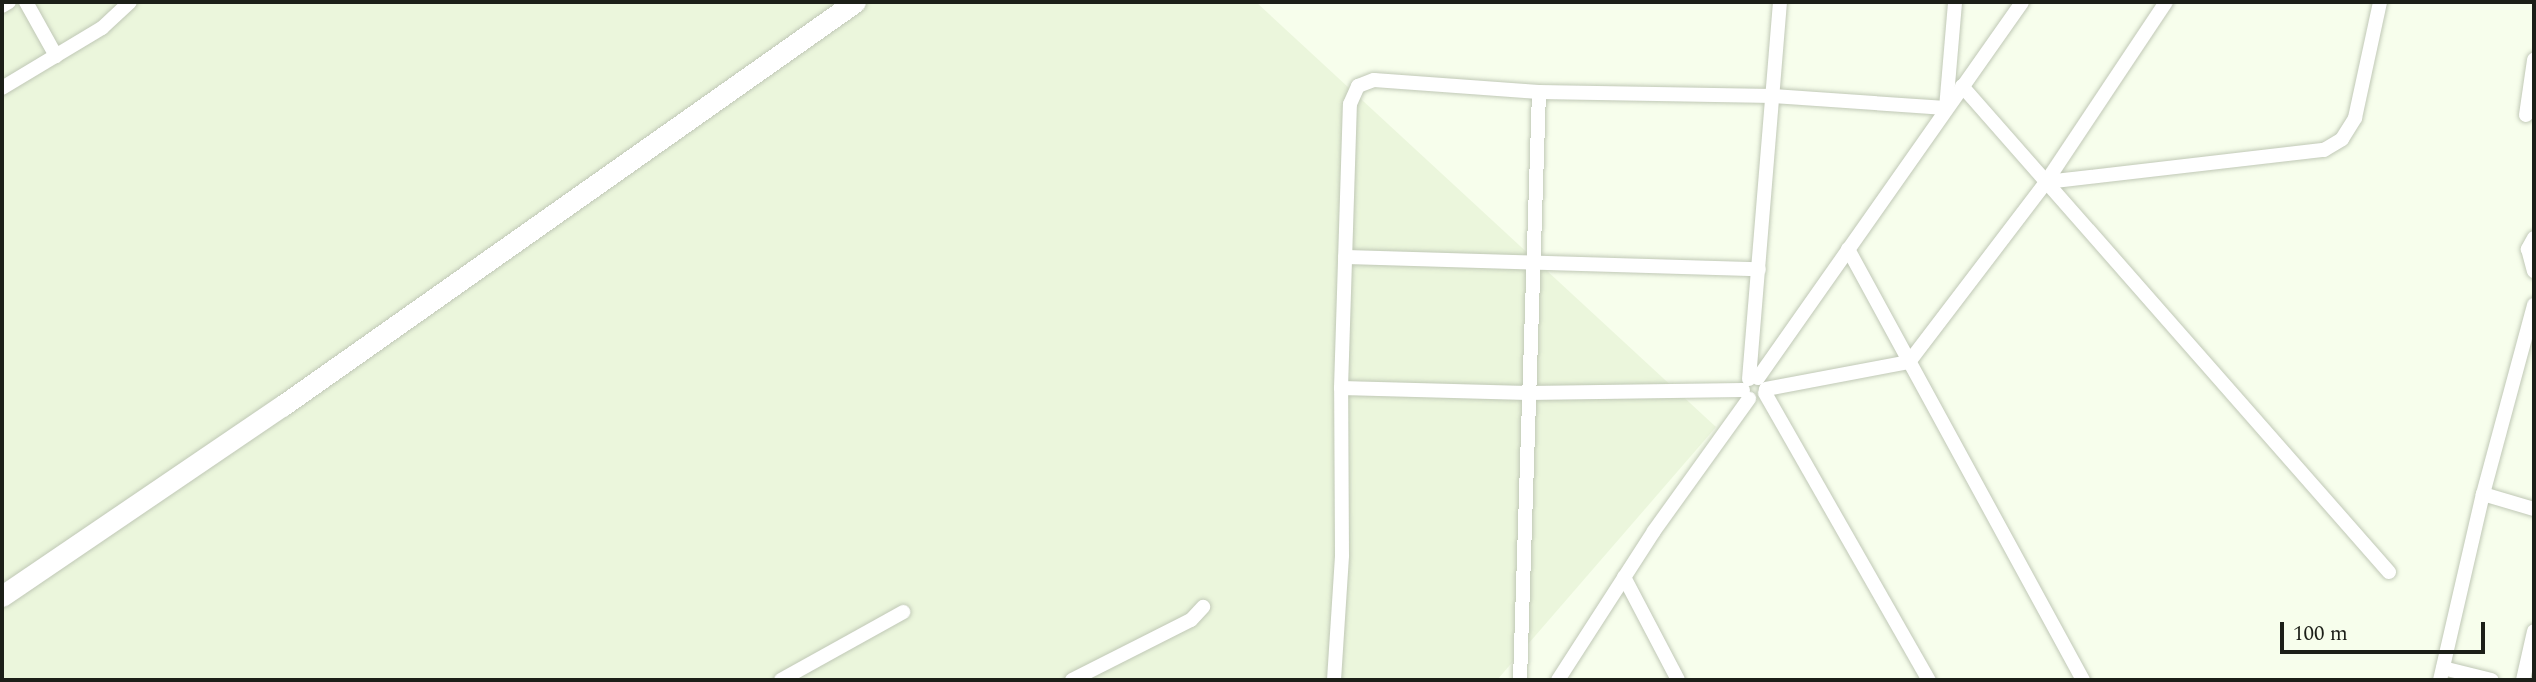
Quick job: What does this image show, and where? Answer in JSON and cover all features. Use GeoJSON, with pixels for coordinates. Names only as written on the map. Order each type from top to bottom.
{"type":"FeatureCollection","features":[{"type":"Feature","properties":{"kind":"street"},"geometry":{"type":"LineString","coordinates":[[2,6],[9,2]]}},
{"type":"Feature","properties":{"kind":"street"},"geometry":{"type":"LineString","coordinates":[[26,2],[56,56]]}},
{"type":"Feature","properties":{"kind":"street"},"geometry":{"type":"LineString","coordinates":[[2,88],[102,28],[130,2]]}},
{"type":"Feature","properties":{"kind":"street"},"geometry":{"type":"LineString","coordinates":[[2,596],[282,406],[855,2]]}},
{"type":"Feature","properties":{"kind":"street"},"geometry":{"type":"LineString","coordinates":[[1780,2],[1759,269],[1755,388],[1929,680]]}},
{"type":"Feature","properties":{"kind":"street"},"geometry":{"type":"LineString","coordinates":[[1946,108],[1955,2]]}},
{"type":"Feature","properties":{"kind":"street"},"geometry":{"type":"LineString","coordinates":[[1558,680],[1624,577],[1848,249],[2022,2]]}},
{"type":"Feature","properties":{"kind":"street"},"geometry":{"type":"LineString","coordinates":[[1341,388],[1528,393],[1755,388],[1909,362],[2046,182],[2166,2]]}},
{"type":"Feature","properties":{"kind":"street"},"geometry":{"type":"LineString","coordinates":[[2046,182],[2324,150],[2342,139],[2355,118],[2380,2]]}},
{"type":"Feature","properties":{"kind":"street"},"geometry":{"type":"LineString","coordinates":[[2526,115],[2534,60]]}},
{"type":"Feature","properties":{"kind":"street"},"geometry":{"type":"LineString","coordinates":[[1334,680],[1342,555],[1341,388],[1350,104],[1358,86],[1374,79],[1539,92],[1773,96],[1946,108]]}},
{"type":"Feature","properties":{"kind":"street"},"geometry":{"type":"LineString","coordinates":[[1962,86],[2389,572]]}},
{"type":"Feature","properties":{"kind":"street"},"geometry":{"type":"LineString","coordinates":[[1520,680],[1539,92]]}},
{"type":"Feature","properties":{"kind":"street"},"geometry":{"type":"LineString","coordinates":[[2534,238],[2528,249],[2534,271]]}},
{"type":"Feature","properties":{"kind":"street"},"geometry":{"type":"LineString","coordinates":[[1848,249],[2082,680]]}},
{"type":"Feature","properties":{"kind":"street"},"geometry":{"type":"LineString","coordinates":[[1345,257],[1759,269]]}},
{"type":"Feature","properties":{"kind":"street"},"geometry":{"type":"LineString","coordinates":[[2492,680],[2442,674],[2483,494],[2534,305]]}},
{"type":"Feature","properties":{"kind":"street"},"geometry":{"type":"LineString","coordinates":[[2483,494],[2534,509]]}},
{"type":"Feature","properties":{"kind":"street"},"geometry":{"type":"LineString","coordinates":[[1624,577],[1678,680]]}},
{"type":"Feature","properties":{"kind":"street"},"geometry":{"type":"LineString","coordinates":[[1072,680],[1191,620],[1203,607]]}},
{"type":"Feature","properties":{"kind":"street"},"geometry":{"type":"LineString","coordinates":[[781,680],[903,612]]}},
{"type":"Feature","properties":{"kind":"street"},"geometry":{"type":"LineString","coordinates":[[2523,680],[2534,631]]}},
{"type":"Feature","properties":{"kind":"shaded area"},"geometry":{"type":"Polygon","coordinates":[[[2,2],[1256,2],[1716,427],[1497,680],[2,680],[2,2]]]}}]}
